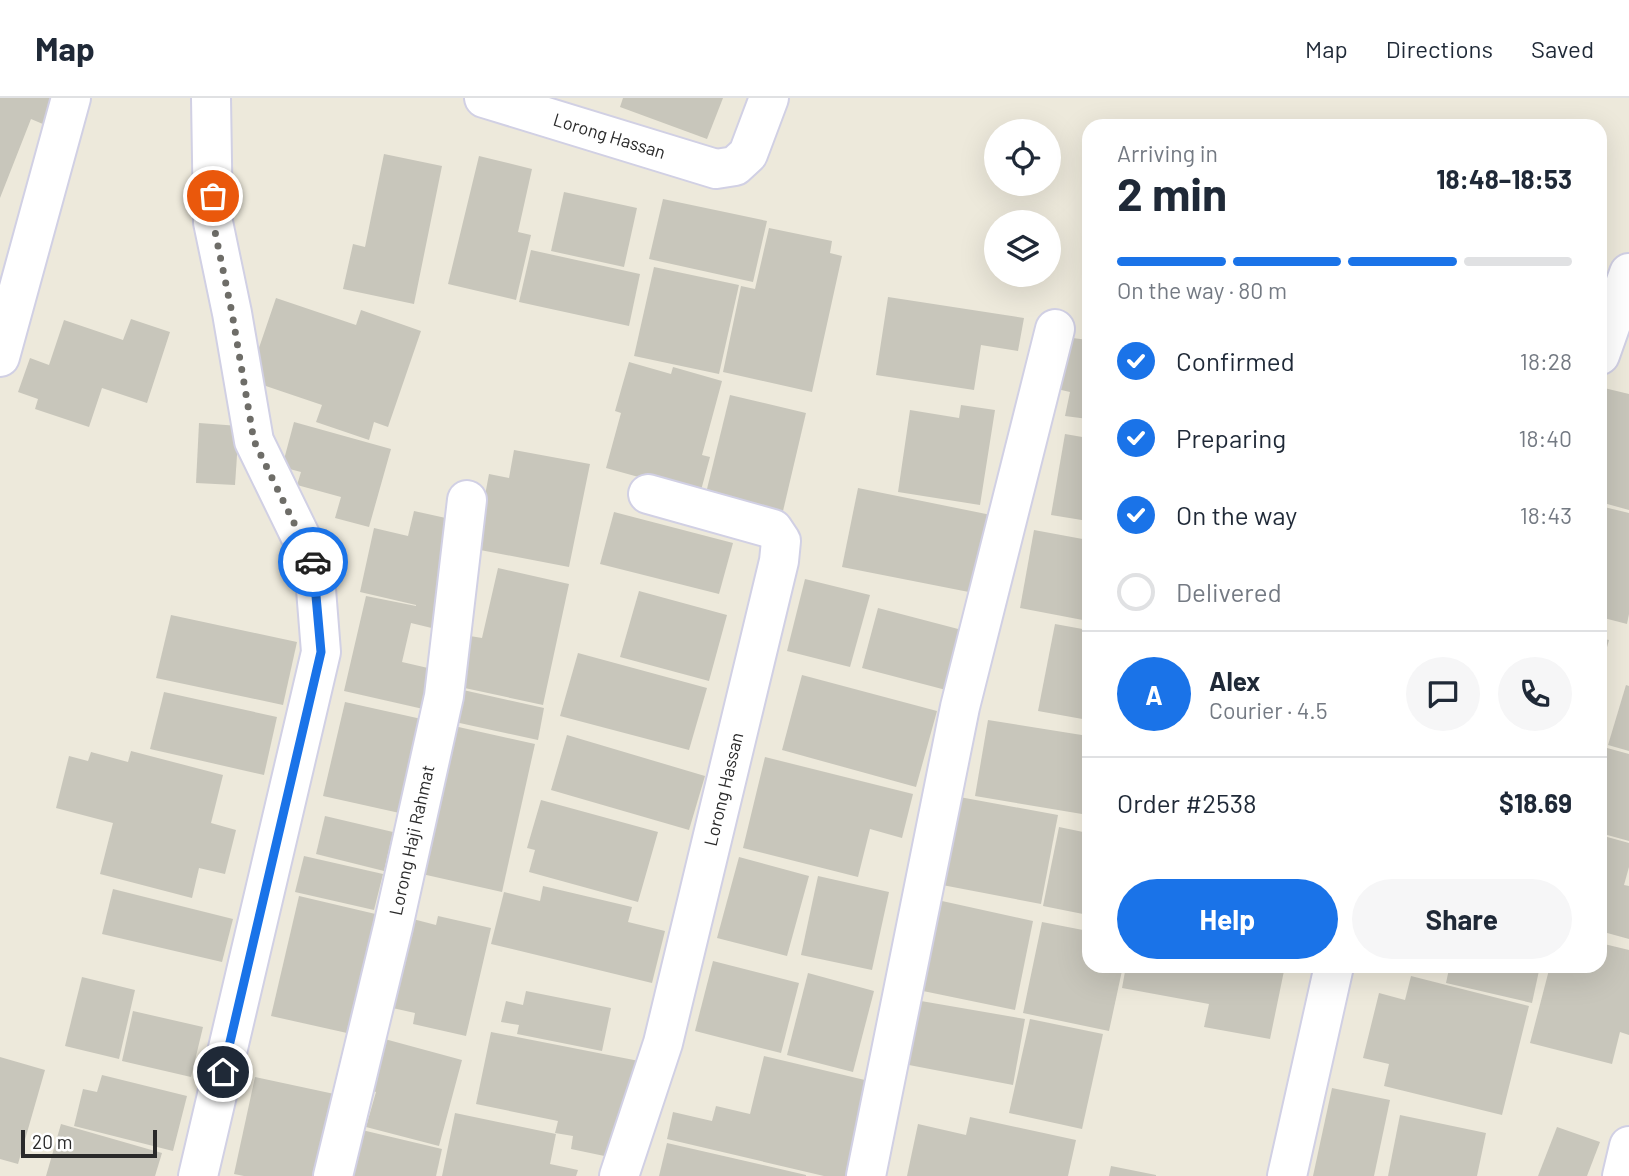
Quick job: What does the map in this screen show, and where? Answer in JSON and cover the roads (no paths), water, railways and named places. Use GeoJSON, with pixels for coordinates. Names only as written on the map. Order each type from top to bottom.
{"type":"FeatureCollection","features":[{"type":"Feature","properties":{"kind":"street"},"geometry":{"type":"LineString","coordinates":[[0,357],[71,98]]}},
{"type":"Feature","properties":{"kind":"street"},"geometry":{"type":"LineString","coordinates":[[198,1176],[321,652],[314,564],[254,441],[213,222],[211,98]]}},
{"type":"Feature","properties":{"kind":"street","name":"Lorong Hassan"},"geometry":{"type":"LineString","coordinates":[[484,98],[716,169],[734,166],[748,154],[769,98]]}},
{"type":"Feature","properties":{"kind":"street"},"geometry":{"type":"LineString","coordinates":[[1607,336],[1629,273]]}},
{"type":"Feature","properties":{"kind":"street"},"geometry":{"type":"LineString","coordinates":[[866,1176],[960,707],[1055,328]]}},
{"type":"Feature","properties":{"kind":"street"},"geometry":{"type":"LineString","coordinates":[[1607,358],[1629,366]]}},
{"type":"Feature","properties":{"kind":"street","name":"Lorong Hassan"},"geometry":{"type":"LineString","coordinates":[[619,1176],[663,1042],[779,561],[780,541],[773,529],[648,494]]}},
{"type":"Feature","properties":{"kind":"street","name":"Lorong Haji Rahmat"},"geometry":{"type":"LineString","coordinates":[[333,1176],[393,927],[444,696],[467,500]]}},
{"type":"Feature","properties":{"kind":"street"},"geometry":{"type":"LineString","coordinates":[[1287,1176],[1332,973]]}},
{"type":"Feature","properties":{"kind":"street"},"geometry":{"type":"LineString","coordinates":[[1622,1176],[1629,1146]]}}]}
